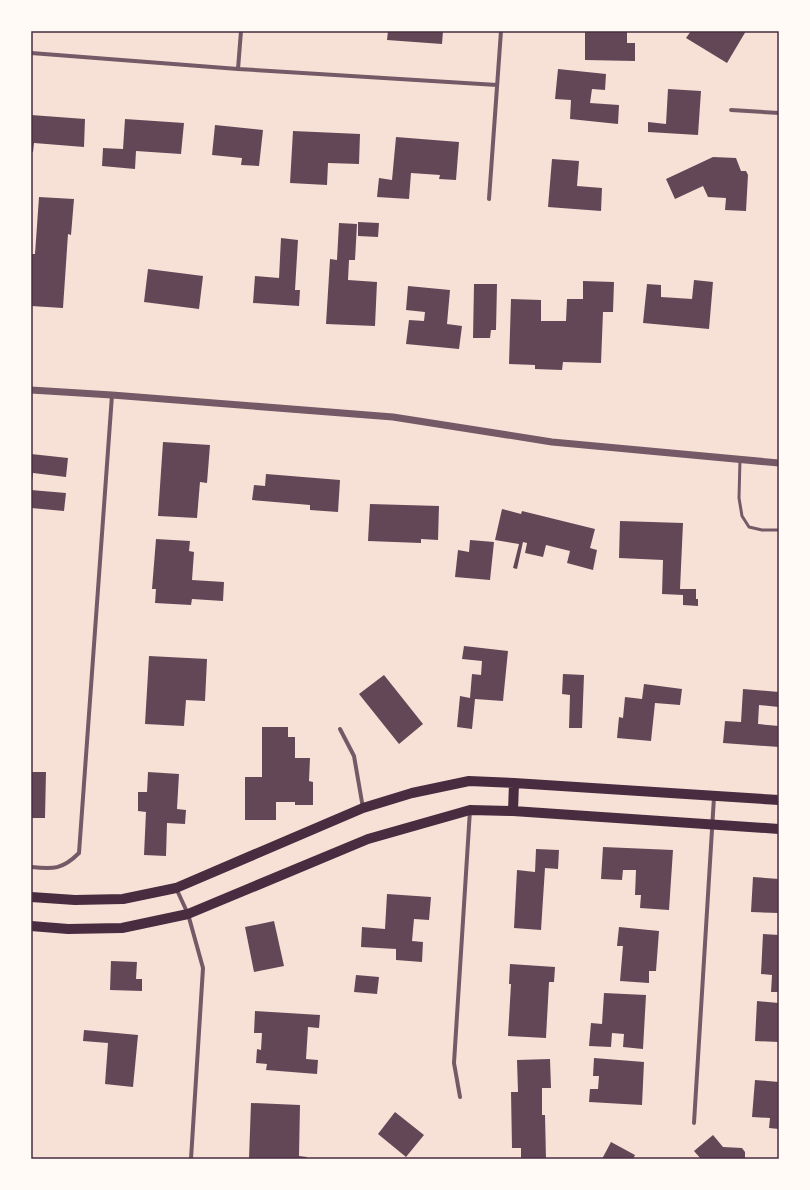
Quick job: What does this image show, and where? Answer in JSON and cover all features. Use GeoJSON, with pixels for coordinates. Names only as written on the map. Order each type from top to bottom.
{"type":"FeatureCollection","features":[{"type":"Feature","properties":{"kind":"main road"},"geometry":{"type":"LineString","coordinates":[[31,897],[76,900],[123,899],[176,888],[363,808],[412,793],[469,781],[779,800]]}},
{"type":"Feature","properties":{"kind":"main road"},"geometry":{"type":"LineString","coordinates":[[513,811],[514,783]]}},
{"type":"Feature","properties":{"kind":"main road"},"geometry":{"type":"LineString","coordinates":[[31,926],[68,929],[122,928],[188,914],[368,839],[470,810],[513,811],[779,829]]}},
{"type":"Feature","properties":{"kind":"street"},"geometry":{"type":"LineString","coordinates":[[238,69],[241,31]]}},
{"type":"Feature","properties":{"kind":"street"},"geometry":{"type":"LineString","coordinates":[[489,198],[502,31]]}},
{"type":"Feature","properties":{"kind":"street"},"geometry":{"type":"LineString","coordinates":[[31,53],[238,69],[497,84]]}},
{"type":"Feature","properties":{"kind":"street"},"geometry":{"type":"LineString","coordinates":[[731,110],[779,113]]}},
{"type":"Feature","properties":{"kind":"street"},"geometry":{"type":"LineString","coordinates":[[31,390],[393,417],[552,442],[779,463]]}},
{"type":"Feature","properties":{"kind":"street"},"geometry":{"type":"LineString","coordinates":[[31,867],[52,868],[63,866],[71,862],[79,853],[112,395]]}},
{"type":"Feature","properties":{"kind":"street"},"geometry":{"type":"LineString","coordinates":[[340,730],[354,756],[363,808]]}},
{"type":"Feature","properties":{"kind":"street"},"geometry":{"type":"LineString","coordinates":[[694,1123],[714,797]]}},
{"type":"Feature","properties":{"kind":"street"},"geometry":{"type":"LineString","coordinates":[[460,1097],[454,1063],[470,810]]}},
{"type":"Feature","properties":{"kind":"street"},"geometry":{"type":"LineString","coordinates":[[176,888],[188,914],[203,968],[191,1159]]}},
{"type":"Feature","properties":{"kind":"lane"},"geometry":{"type":"LineString","coordinates":[[740,459],[739,498],[742,516],[749,527],[762,530],[779,530]]}},
{"type":"Feature","properties":{"kind":"building"},"geometry":{"type":"Polygon","coordinates":[[[388,31],[443,31],[442,44],[387,40],[388,31]]]}},
{"type":"Feature","properties":{"kind":"building"},"geometry":{"type":"Polygon","coordinates":[[[585,31],[627,31],[627,43],[635,43],[635,61],[585,60],[585,31]]]}},
{"type":"Feature","properties":{"kind":"building"},"geometry":{"type":"Polygon","coordinates":[[[691,31],[746,31],[727,63],[686,38],[691,31]]]}},
{"type":"Feature","properties":{"kind":"building"},"geometry":{"type":"Polygon","coordinates":[[[558,69],[606,74],[605,90],[592,89],[590,103],[619,105],[618,124],[570,119],[571,100],[555,99],[558,69]]]}},
{"type":"Feature","properties":{"kind":"building"},"geometry":{"type":"Polygon","coordinates":[[[668,89],[701,91],[698,135],[648,132],[648,122],[666,124],[668,89]]]}},
{"type":"Feature","properties":{"kind":"building"},"geometry":{"type":"Polygon","coordinates":[[[31,115],[85,119],[84,147],[34,143],[33,152],[31,152],[31,115]]]}},
{"type":"Feature","properties":{"kind":"building"},"geometry":{"type":"Polygon","coordinates":[[[125,119],[184,123],[181,154],[136,151],[135,169],[102,166],[103,148],[123,149],[125,119]]]}},
{"type":"Feature","properties":{"kind":"building"},"geometry":{"type":"Polygon","coordinates":[[[215,125],[263,130],[259,166],[241,165],[242,158],[212,155],[215,125]]]}},
{"type":"Feature","properties":{"kind":"building"},"geometry":{"type":"Polygon","coordinates":[[[293,131],[360,134],[359,164],[328,163],[327,185],[290,183],[293,131]]]}},
{"type":"Feature","properties":{"kind":"building"},"geometry":{"type":"Polygon","coordinates":[[[396,137],[459,142],[456,180],[439,179],[440,175],[411,173],[409,199],[377,197],[379,178],[392,180],[396,137]]]}},
{"type":"Feature","properties":{"kind":"building"},"geometry":{"type":"Polygon","coordinates":[[[713,157],[736,158],[741,171],[746,171],[748,175],[746,211],[725,210],[726,198],[708,197],[703,186],[675,199],[666,179],[713,157]]]}},
{"type":"Feature","properties":{"kind":"building"},"geometry":{"type":"Polygon","coordinates":[[[552,159],[579,161],[577,186],[602,188],[601,211],[548,207],[552,159]]]}},
{"type":"Feature","properties":{"kind":"building"},"geometry":{"type":"Polygon","coordinates":[[[39,197],[74,199],[71,235],[68,234],[63,308],[31,306],[31,254],[35,254],[39,197]]]}},
{"type":"Feature","properties":{"kind":"building"},"geometry":{"type":"Polygon","coordinates":[[[358,222],[379,223],[378,237],[358,236],[358,222]]]}},
{"type":"Feature","properties":{"kind":"building"},"geometry":{"type":"Polygon","coordinates":[[[339,223],[357,224],[355,260],[349,260],[348,280],[377,282],[375,326],[326,324],[330,259],[337,260],[339,223]]]}},
{"type":"Feature","properties":{"kind":"building"},"geometry":{"type":"Polygon","coordinates":[[[281,238],[298,240],[295,290],[300,290],[299,306],[253,303],[255,276],[279,278],[281,238]]]}},
{"type":"Feature","properties":{"kind":"building"},"geometry":{"type":"Polygon","coordinates":[[[148,269],[203,276],[199,309],[144,302],[148,269]]]}},
{"type":"Feature","properties":{"kind":"building"},"geometry":{"type":"Polygon","coordinates":[[[694,280],[713,282],[709,329],[643,323],[647,284],[661,285],[661,297],[692,299],[694,280]]]}},
{"type":"Feature","properties":{"kind":"building"},"geometry":{"type":"Polygon","coordinates":[[[583,281],[614,282],[613,312],[603,312],[601,363],[563,362],[562,370],[535,369],[535,365],[509,364],[511,299],[541,300],[541,321],[566,321],[567,299],[583,299],[583,281]]]}},
{"type":"Feature","properties":{"kind":"building"},"geometry":{"type":"Polygon","coordinates":[[[474,284],[497,284],[496,330],[491,330],[490,338],[473,338],[474,284]]]}},
{"type":"Feature","properties":{"kind":"building"},"geometry":{"type":"Polygon","coordinates":[[[408,286],[450,290],[447,324],[462,326],[459,349],[406,344],[409,320],[424,321],[425,312],[406,310],[408,286]]]}},
{"type":"Feature","properties":{"kind":"building"},"geometry":{"type":"Polygon","coordinates":[[[163,442],[210,445],[207,483],[200,482],[197,518],[158,516],[163,442]]]}},
{"type":"Feature","properties":{"kind":"building"},"geometry":{"type":"Polygon","coordinates":[[[31,454],[68,458],[66,477],[33,473],[31,481],[31,454]]]}},
{"type":"Feature","properties":{"kind":"building"},"geometry":{"type":"Polygon","coordinates":[[[266,474],[340,480],[338,512],[310,510],[310,505],[252,500],[254,485],[265,486],[266,474]]]}},
{"type":"Feature","properties":{"kind":"building"},"geometry":{"type":"Polygon","coordinates":[[[31,490],[66,493],[64,511],[31,508],[31,490]]]}},
{"type":"Feature","properties":{"kind":"building"},"geometry":{"type":"Polygon","coordinates":[[[370,504],[439,506],[438,540],[421,539],[421,543],[368,541],[370,504]]]}},
{"type":"Feature","properties":{"kind":"building"},"geometry":{"type":"Polygon","coordinates":[[[502,509],[521,514],[522,511],[595,529],[590,548],[597,550],[593,570],[567,563],[570,551],[546,545],[543,557],[525,553],[527,543],[523,542],[517,569],[513,568],[519,544],[495,540],[502,509]]]}},
{"type":"Feature","properties":{"kind":"building"},"geometry":{"type":"Polygon","coordinates":[[[620,521],[683,523],[680,589],[696,589],[698,606],[683,605],[683,595],[662,594],[663,560],[619,558],[620,521]]]}},
{"type":"Feature","properties":{"kind":"building"},"geometry":{"type":"Polygon","coordinates":[[[156,539],[190,541],[189,551],[194,552],[192,580],[224,582],[223,601],[192,599],[191,605],[155,603],[156,589],[152,589],[156,539]]]}},
{"type":"Feature","properties":{"kind":"building"},"geometry":{"type":"Polygon","coordinates":[[[470,540],[494,542],[490,580],[455,577],[458,550],[469,552],[470,540]]]}},
{"type":"Feature","properties":{"kind":"building"},"geometry":{"type":"Polygon","coordinates":[[[464,646],[508,651],[503,701],[475,699],[472,729],[457,727],[460,696],[470,698],[472,674],[481,675],[482,661],[462,659],[464,646]]]}},
{"type":"Feature","properties":{"kind":"building"},"geometry":{"type":"Polygon","coordinates":[[[149,656],[207,659],[205,701],[186,700],[184,726],[145,724],[149,656]]]}},
{"type":"Feature","properties":{"kind":"building"},"geometry":{"type":"Polygon","coordinates":[[[563,674],[584,675],[582,728],[569,728],[570,695],[562,694],[563,674]]]}},
{"type":"Feature","properties":{"kind":"building"},"geometry":{"type":"Polygon","coordinates":[[[384,675],[423,724],[399,744],[359,694],[384,675]]]}},
{"type":"Feature","properties":{"kind":"building"},"geometry":{"type":"Polygon","coordinates":[[[644,684],[682,689],[680,705],[655,703],[651,741],[617,738],[619,717],[623,718],[625,697],[642,699],[644,684]]]}},
{"type":"Feature","properties":{"kind":"building"},"geometry":{"type":"Polygon","coordinates":[[[743,689],[779,692],[779,707],[759,705],[758,724],[779,726],[779,747],[723,743],[725,721],[741,722],[743,689]]]}},
{"type":"Feature","properties":{"kind":"building"},"geometry":{"type":"Polygon","coordinates":[[[262,727],[288,727],[288,737],[295,737],[295,758],[310,758],[309,781],[313,782],[313,805],[295,805],[295,802],[276,802],[276,820],[245,820],[245,777],[262,777],[262,727]]]}},
{"type":"Feature","properties":{"kind":"building"},"geometry":{"type":"Polygon","coordinates":[[[31,772],[46,772],[45,818],[31,818],[31,772]]]}},
{"type":"Feature","properties":{"kind":"building"},"geometry":{"type":"Polygon","coordinates":[[[148,772],[179,774],[177,809],[186,810],[185,824],[167,823],[166,856],[144,855],[146,812],[138,811],[138,792],[147,792],[148,772]]]}},
{"type":"Feature","properties":{"kind":"building"},"geometry":{"type":"Polygon","coordinates":[[[603,847],[673,850],[669,910],[640,908],[641,895],[635,895],[636,870],[623,870],[622,880],[601,879],[603,847]]]}},
{"type":"Feature","properties":{"kind":"building"},"geometry":{"type":"Polygon","coordinates":[[[536,849],[559,850],[558,869],[545,868],[541,930],[514,928],[517,870],[535,872],[536,849]]]}},
{"type":"Feature","properties":{"kind":"building"},"geometry":{"type":"Polygon","coordinates":[[[753,877],[779,879],[779,913],[751,912],[753,877]]]}},
{"type":"Feature","properties":{"kind":"building"},"geometry":{"type":"Polygon","coordinates":[[[387,894],[431,897],[429,920],[414,919],[412,941],[423,942],[422,962],[396,960],[396,949],[361,947],[362,927],[385,929],[387,894]]]}},
{"type":"Feature","properties":{"kind":"building"},"geometry":{"type":"Polygon","coordinates":[[[274,921],[284,966],[254,972],[245,927],[274,921]]]}},
{"type":"Feature","properties":{"kind":"building"},"geometry":{"type":"Polygon","coordinates":[[[619,927],[659,931],[656,971],[649,971],[649,983],[620,981],[623,946],[617,946],[619,927]]]}},
{"type":"Feature","properties":{"kind":"building"},"geometry":{"type":"Polygon","coordinates":[[[763,934],[779,935],[779,992],[771,992],[772,975],[761,974],[763,934]]]}},
{"type":"Feature","properties":{"kind":"building"},"geometry":{"type":"Polygon","coordinates":[[[111,961],[137,962],[136,979],[142,979],[142,991],[110,990],[111,961]]]}},
{"type":"Feature","properties":{"kind":"building"},"geometry":{"type":"Polygon","coordinates":[[[510,964],[555,967],[554,982],[549,982],[546,1038],[508,1036],[511,984],[509,984],[510,964]]]}},
{"type":"Feature","properties":{"kind":"building"},"geometry":{"type":"Polygon","coordinates":[[[356,975],[379,977],[377,994],[354,992],[356,975]]]}},
{"type":"Feature","properties":{"kind":"building"},"geometry":{"type":"Polygon","coordinates":[[[604,993],[646,995],[643,1049],[623,1047],[624,1034],[612,1033],[611,1047],[589,1046],[591,1023],[602,1024],[604,993]]]}},
{"type":"Feature","properties":{"kind":"building"},"geometry":{"type":"Polygon","coordinates":[[[757,1001],[779,1003],[779,1042],[755,1041],[757,1001]]]}},
{"type":"Feature","properties":{"kind":"building"},"geometry":{"type":"Polygon","coordinates":[[[255,1011],[320,1015],[319,1028],[308,1027],[306,1059],[318,1060],[317,1074],[266,1070],[267,1064],[256,1063],[257,1049],[261,1050],[262,1033],[254,1033],[255,1011]]]}},
{"type":"Feature","properties":{"kind":"building"},"geometry":{"type":"Polygon","coordinates":[[[84,1030],[138,1035],[133,1087],[105,1084],[108,1043],[83,1041],[84,1030]]]}},
{"type":"Feature","properties":{"kind":"building"},"geometry":{"type":"Polygon","coordinates":[[[594,1058],[644,1062],[642,1105],[589,1102],[590,1089],[598,1089],[599,1076],[593,1076],[594,1058]]]}},
{"type":"Feature","properties":{"kind":"building"},"geometry":{"type":"Polygon","coordinates":[[[550,1059],[551,1088],[542,1088],[542,1115],[545,1115],[546,1159],[521,1159],[521,1148],[512,1148],[511,1092],[518,1092],[517,1060],[550,1059]]]}},
{"type":"Feature","properties":{"kind":"building"},"geometry":{"type":"Polygon","coordinates":[[[755,1080],[779,1082],[779,1129],[769,1128],[770,1118],[752,1117],[755,1080]]]}},
{"type":"Feature","properties":{"kind":"building"},"geometry":{"type":"Polygon","coordinates":[[[251,1103],[300,1105],[299,1156],[307,1157],[307,1159],[249,1159],[251,1103]]]}},
{"type":"Feature","properties":{"kind":"building"},"geometry":{"type":"Polygon","coordinates":[[[395,1112],[424,1135],[406,1157],[378,1134],[395,1112]]]}},
{"type":"Feature","properties":{"kind":"building"},"geometry":{"type":"Polygon","coordinates":[[[713,1135],[723,1147],[742,1148],[745,1152],[745,1159],[701,1159],[694,1151],[713,1135]]]}},
{"type":"Feature","properties":{"kind":"building"},"geometry":{"type":"Polygon","coordinates":[[[611,1142],[635,1155],[633,1159],[602,1159],[611,1142]]]}}]}
